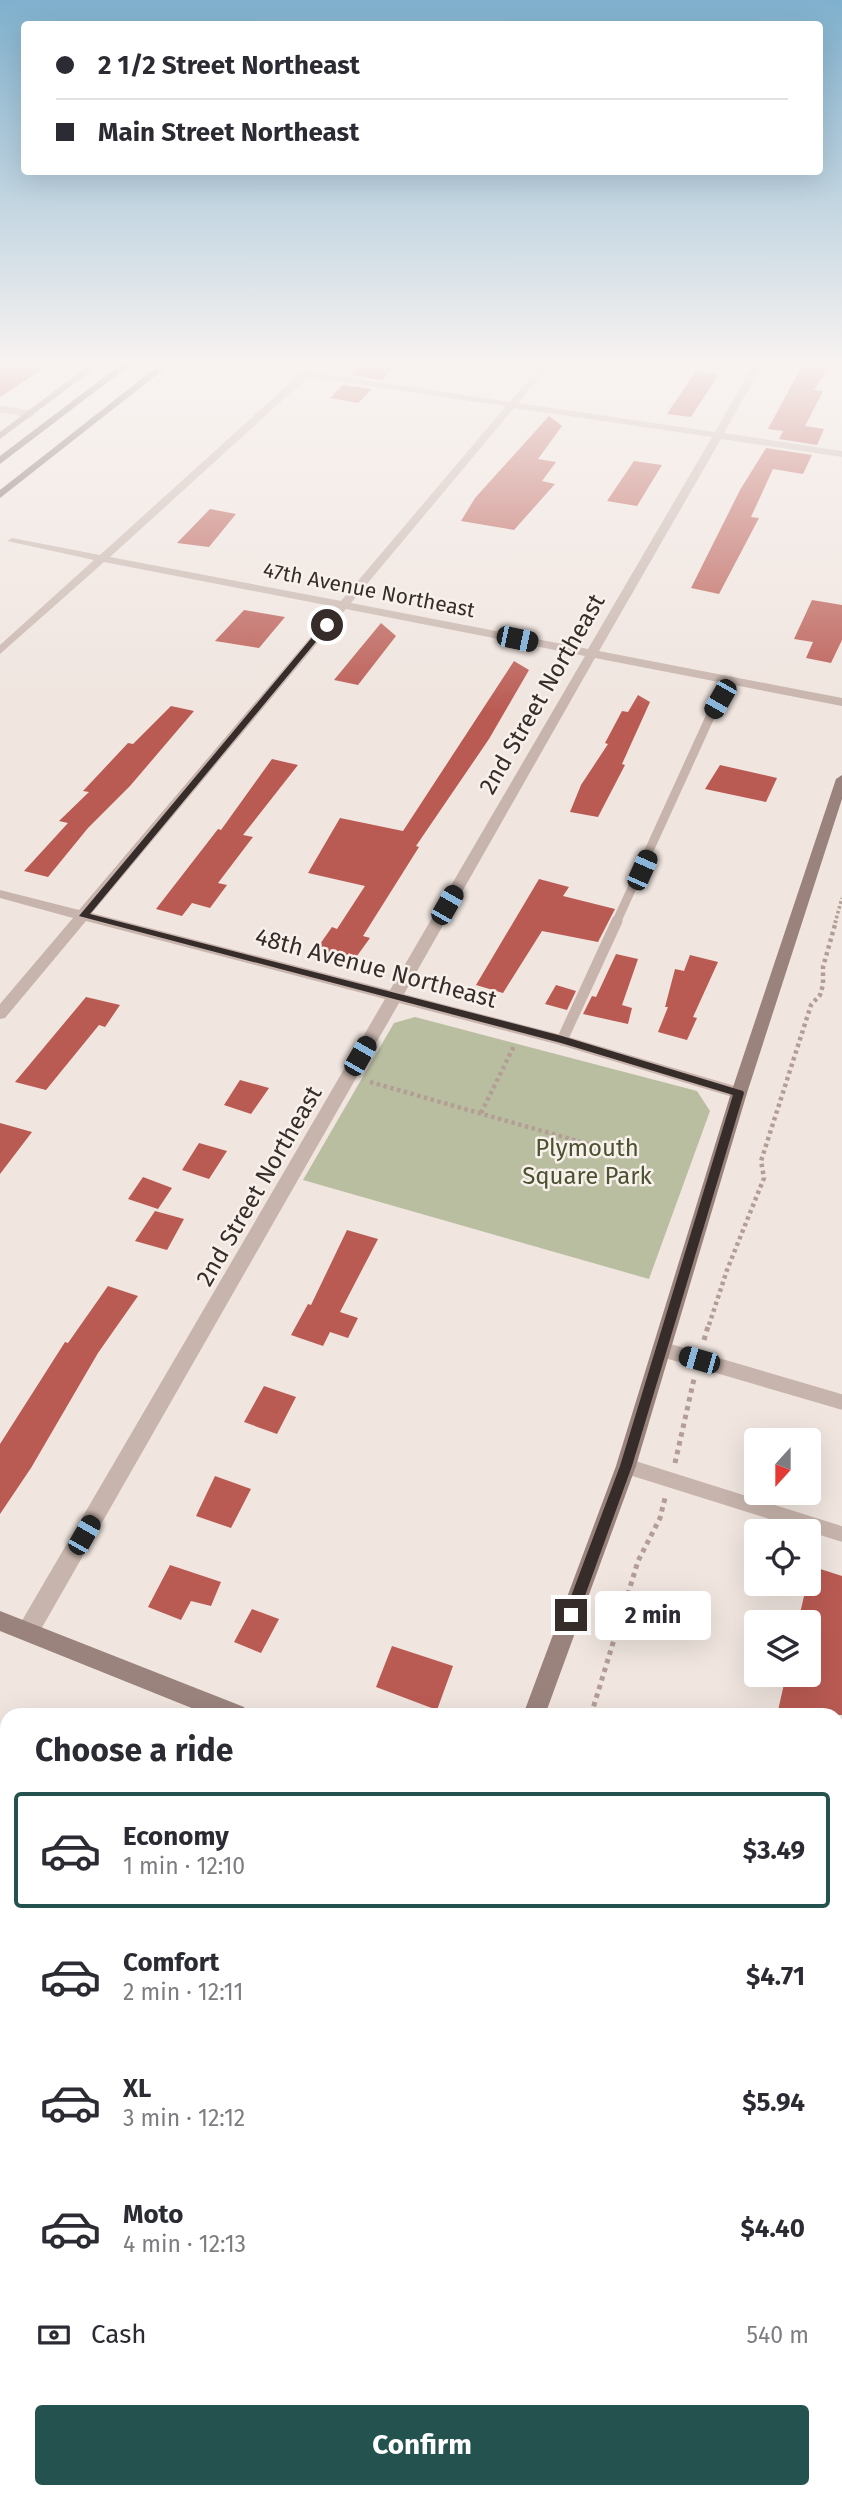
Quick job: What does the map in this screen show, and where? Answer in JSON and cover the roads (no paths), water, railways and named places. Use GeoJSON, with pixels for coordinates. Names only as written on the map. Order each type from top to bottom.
{"type":"FeatureCollection","features":[{"type":"Feature","properties":{"kind":"main road"},"geometry":{"type":"LineString","coordinates":[[0,495],[21,479]]}},
{"type":"Feature","properties":{"kind":"street"},"geometry":{"type":"LineString","coordinates":[[0,651],[191,479]]}},
{"type":"Feature","properties":{"kind":"street"},"geometry":{"type":"LineString","coordinates":[[0,1014],[451,479]]}},
{"type":"Feature","properties":{"kind":"street","name":"2nd Street Northeast"},"geometry":{"type":"LineString","coordinates":[[28,1631],[693,479]]}},
{"type":"Feature","properties":{"kind":"street","name":"47th Avenue Northeast"},"geometry":{"type":"LineString","coordinates":[[12,541],[842,702]]}},
{"type":"Feature","properties":{"kind":"street"},"geometry":{"type":"LineString","coordinates":[[537,1708],[626,1466],[739,1093],[842,779]]}},
{"type":"Feature","properties":{"kind":"street","name":"48th Avenue Northeast"},"geometry":{"type":"LineString","coordinates":[[0,894],[562,1040],[739,1093]]}},
{"type":"Feature","properties":{"kind":"street"},"geometry":{"type":"LineString","coordinates":[[0,1621],[219,1708]]}},
{"type":"Feature","properties":{"kind":"lane"},"geometry":{"type":"LineString","coordinates":[[562,1040],[710,717],[731,681]]}},
{"type":"Feature","properties":{"kind":"lane"},"geometry":{"type":"LineString","coordinates":[[661,1349],[842,1402]]}},
{"type":"Feature","properties":{"kind":"lane"},"geometry":{"type":"LineString","coordinates":[[626,1466],[842,1534]]}},
{"type":"Feature","properties":{"kind":"park label","name":"Plymouth Square Park"},"geometry":{"type":"Point","coordinates":[587,1162]}}]}
